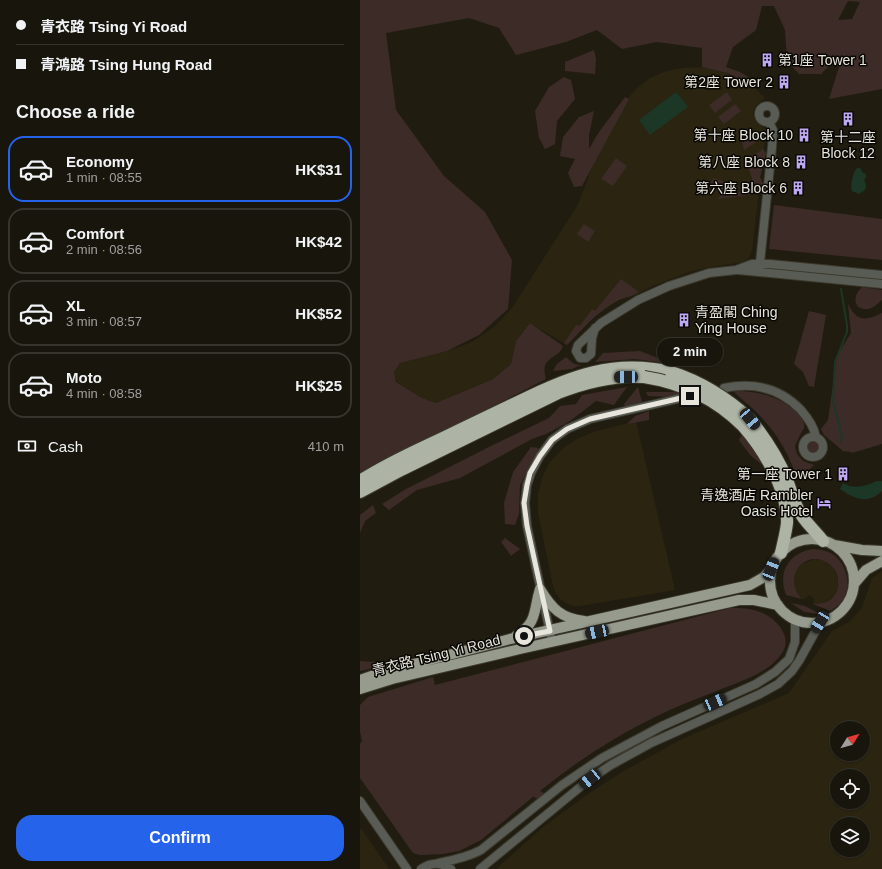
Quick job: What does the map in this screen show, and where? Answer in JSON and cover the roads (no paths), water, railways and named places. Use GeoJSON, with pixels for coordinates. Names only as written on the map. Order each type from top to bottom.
{"type":"FeatureCollection","features":[{"type":"Feature","properties":{"kind":"highway"},"geometry":{"type":"LineString","coordinates":[[360,481],[400,459],[554,384],[606,369],[626,367],[646,368],[671,372],[692,379],[711,389],[733,404],[746,422],[768,462],[778,484],[784,504],[787,523],[785,539],[780,553]]}},
{"type":"Feature","properties":{"kind":"highway"},"geometry":{"type":"LineString","coordinates":[[360,492],[400,470],[491,425],[543,400],[582,384],[617,377],[644,377],[669,382],[695,391],[759,430],[775,455],[785,476],[794,502],[802,517],[829,543]]}},
{"type":"Feature","properties":{"kind":"main road","name":"青衣路 Tsing Yi Road"},"geometry":{"type":"LineString","coordinates":[[360,680],[383,672],[510,639],[750,585],[764,577],[771,569],[780,553],[790,545],[801,540],[812,539],[862,550],[882,551]]}},
{"type":"Feature","properties":{"kind":"main road"},"geometry":{"type":"LineString","coordinates":[[795,620],[803,622],[820,622],[832,618],[844,609],[850,598],[854,584],[852,568],[848,559],[829,543]]}},
{"type":"Feature","properties":{"kind":"main road"},"geometry":{"type":"LineString","coordinates":[[854,584],[866,570],[882,561]]}},
{"type":"Feature","properties":{"kind":"main road","name":"青衣路 Tsing Yi Road"},"geometry":{"type":"LineString","coordinates":[[771,569],[771,590],[778,606],[795,620]]}},
{"type":"Feature","properties":{"kind":"main road"},"geometry":{"type":"LineString","coordinates":[[540,589],[549,603],[560,614],[572,620],[590,622]]}},
{"type":"Feature","properties":{"kind":"main road"},"geometry":{"type":"LineString","coordinates":[[510,639],[524,630],[531,622],[535,614],[540,589]]}},
{"type":"Feature","properties":{"kind":"main road","name":"青衣路 Tsing Yi Road"},"geometry":{"type":"LineString","coordinates":[[360,689],[392,679],[739,600],[754,600],[778,606]]}},
{"type":"Feature","properties":{"kind":"street"},"geometry":{"type":"LineString","coordinates":[[759,268],[772,147],[773,130],[770,122]]}},
{"type":"Feature","properties":{"kind":"street"},"geometry":{"type":"LineString","coordinates":[[595,328],[626,307],[669,286],[709,273],[736,270],[752,264],[759,268],[882,284]]}},
{"type":"Feature","properties":{"kind":"street"},"geometry":{"type":"LineString","coordinates":[[759,268],[882,275]]}},
{"type":"Feature","properties":{"kind":"street"},"geometry":{"type":"LineString","coordinates":[[724,388],[737,385],[749,385],[774,391],[791,401],[805,415],[815,431],[816,437]]}},
{"type":"Feature","properties":{"kind":"street"},"geometry":{"type":"LineString","coordinates":[[552,642],[527,526],[524,503],[530,473],[552,440],[567,429],[590,419],[690,396]]}},
{"type":"Feature","properties":{"kind":"street"},"geometry":{"type":"LineString","coordinates":[[421,869],[432,864],[472,855],[481,850],[562,785],[612,752],[662,726],[756,684],[775,672],[789,659],[795,642],[795,620]]}},
{"type":"Feature","properties":{"kind":"street"},"geometry":{"type":"LineString","coordinates":[[480,869],[590,779],[611,765],[651,743],[760,694],[778,684],[792,671],[799,661],[820,622]]}},
{"type":"Feature","properties":{"kind":"street"},"geometry":{"type":"LineString","coordinates":[[360,801],[408,869]]}},
{"type":"Feature","properties":{"kind":"street"},"geometry":{"type":"LineString","coordinates":[[439,863],[451,869]]}},
{"type":"Feature","properties":{"kind":"waterway"},"geometry":{"type":"LineString","coordinates":[[841,289],[847,332],[835,362],[833,401],[842,436],[841,442]]}},
{"type":"Feature","properties":{"kind":"place","name":"第1座 Tower 1"},"geometry":{"type":"Point","coordinates":[767,60]}},
{"type":"Feature","properties":{"kind":"place","name":"第2座 Tower 2"},"geometry":{"type":"Point","coordinates":[784,82]}},
{"type":"Feature","properties":{"kind":"place","name":"第十二座 Block 12"},"geometry":{"type":"Point","coordinates":[848,119]}},
{"type":"Feature","properties":{"kind":"place","name":"第十座 Block 10"},"geometry":{"type":"Point","coordinates":[804,135]}},
{"type":"Feature","properties":{"kind":"place","name":"第八座 Block 8"},"geometry":{"type":"Point","coordinates":[801,162]}},
{"type":"Feature","properties":{"kind":"place","name":"第六座 Block 6"},"geometry":{"type":"Point","coordinates":[798,188]}},
{"type":"Feature","properties":{"kind":"place","name":"青盈閣 Ching Ying House"},"geometry":{"type":"Point","coordinates":[684,320]}},
{"type":"Feature","properties":{"kind":"place","name":"第一座 Tower 1"},"geometry":{"type":"Point","coordinates":[843,474]}},
{"type":"Feature","properties":{"kind":"place","name":"青逸酒店 Rambler Oasis Hotel"},"geometry":{"type":"Point","coordinates":[824,503]}}]}
